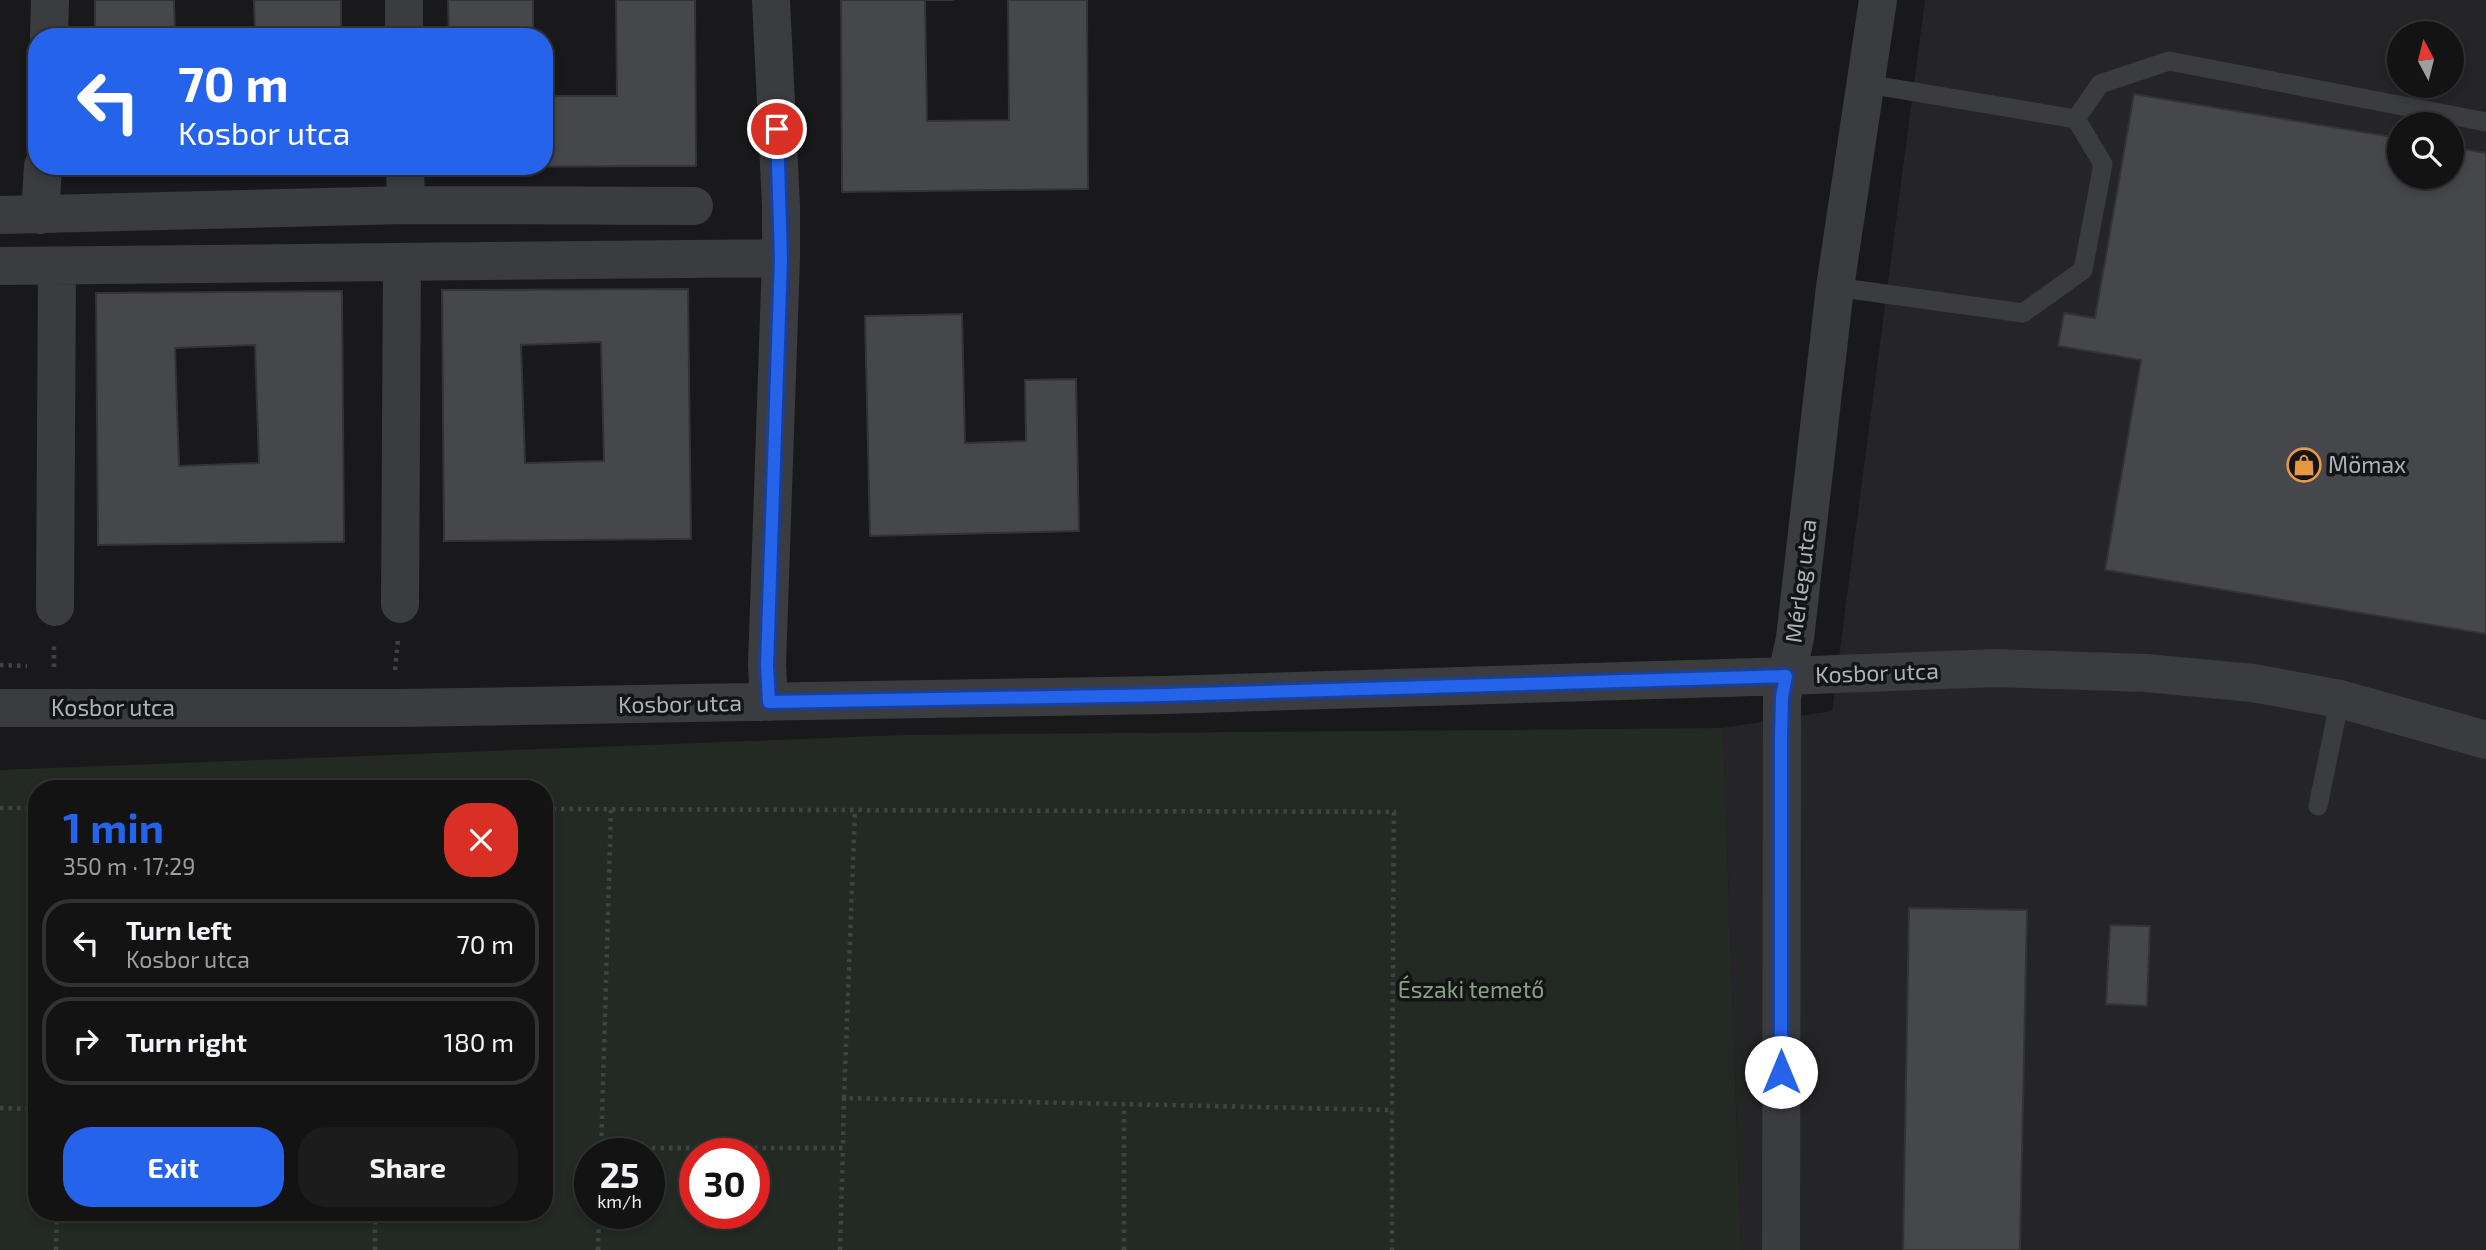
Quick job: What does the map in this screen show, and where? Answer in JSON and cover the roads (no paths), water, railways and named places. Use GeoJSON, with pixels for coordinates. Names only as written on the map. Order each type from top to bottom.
{"type":"FeatureCollection","features":[{"type":"Feature","properties":{"kind":"street"},"geometry":{"type":"LineString","coordinates":[[48,28],[50,0]]}},
{"type":"Feature","properties":{"kind":"street"},"geometry":{"type":"LineString","coordinates":[[404,0],[404,28]]}},
{"type":"Feature","properties":{"kind":"street"},"geometry":{"type":"LineString","coordinates":[[769,702],[767,665],[781,258],[771,0]]}},
{"type":"Feature","properties":{"kind":"street","name":"Mérleg utca"},"geometry":{"type":"LineString","coordinates":[[1781,1250],[1782,697],[1795,638],[1835,287],[1878,0]]}},
{"type":"Feature","properties":{"kind":"street"},"geometry":{"type":"LineString","coordinates":[[40,215],[42,175]]}},
{"type":"Feature","properties":{"kind":"street"},"geometry":{"type":"LineString","coordinates":[[405,175],[405,205]]}},
{"type":"Feature","properties":{"kind":"street"},"geometry":{"type":"LineString","coordinates":[[0,215],[405,205],[694,206]]}},
{"type":"Feature","properties":{"kind":"street"},"geometry":{"type":"LineString","coordinates":[[0,266],[781,258]]}},
{"type":"Feature","properties":{"kind":"street"},"geometry":{"type":"LineString","coordinates":[[400,604],[402,262]]}},
{"type":"Feature","properties":{"kind":"street"},"geometry":{"type":"LineString","coordinates":[[55,607],[57,266]]}},
{"type":"Feature","properties":{"kind":"street","name":"Kosbor utca"},"geometry":{"type":"LineString","coordinates":[[0,708],[400,708],[1165,695],[1996,668],[2146,673],[2253,683],[2340,699],[2486,740]]}},
{"type":"Feature","properties":{"kind":"lane"},"geometry":{"type":"LineString","coordinates":[[2076,119],[2099,84],[2169,61],[2486,122]]}},
{"type":"Feature","properties":{"kind":"lane"},"geometry":{"type":"LineString","coordinates":[[1835,287],[2023,313],[2083,270],[2103,164],[2076,119],[1867,84]]}},
{"type":"Feature","properties":{"kind":"lane"},"geometry":{"type":"LineString","coordinates":[[2318,806],[2340,699]]}},
{"type":"Feature","properties":{"kind":"place","name":"Mömax"},"geometry":{"type":"Point","coordinates":[2304,465]}},
{"type":"Feature","properties":{"kind":"park label","name":"Északi temető"},"geometry":{"type":"Point","coordinates":[1471,990]}}]}
